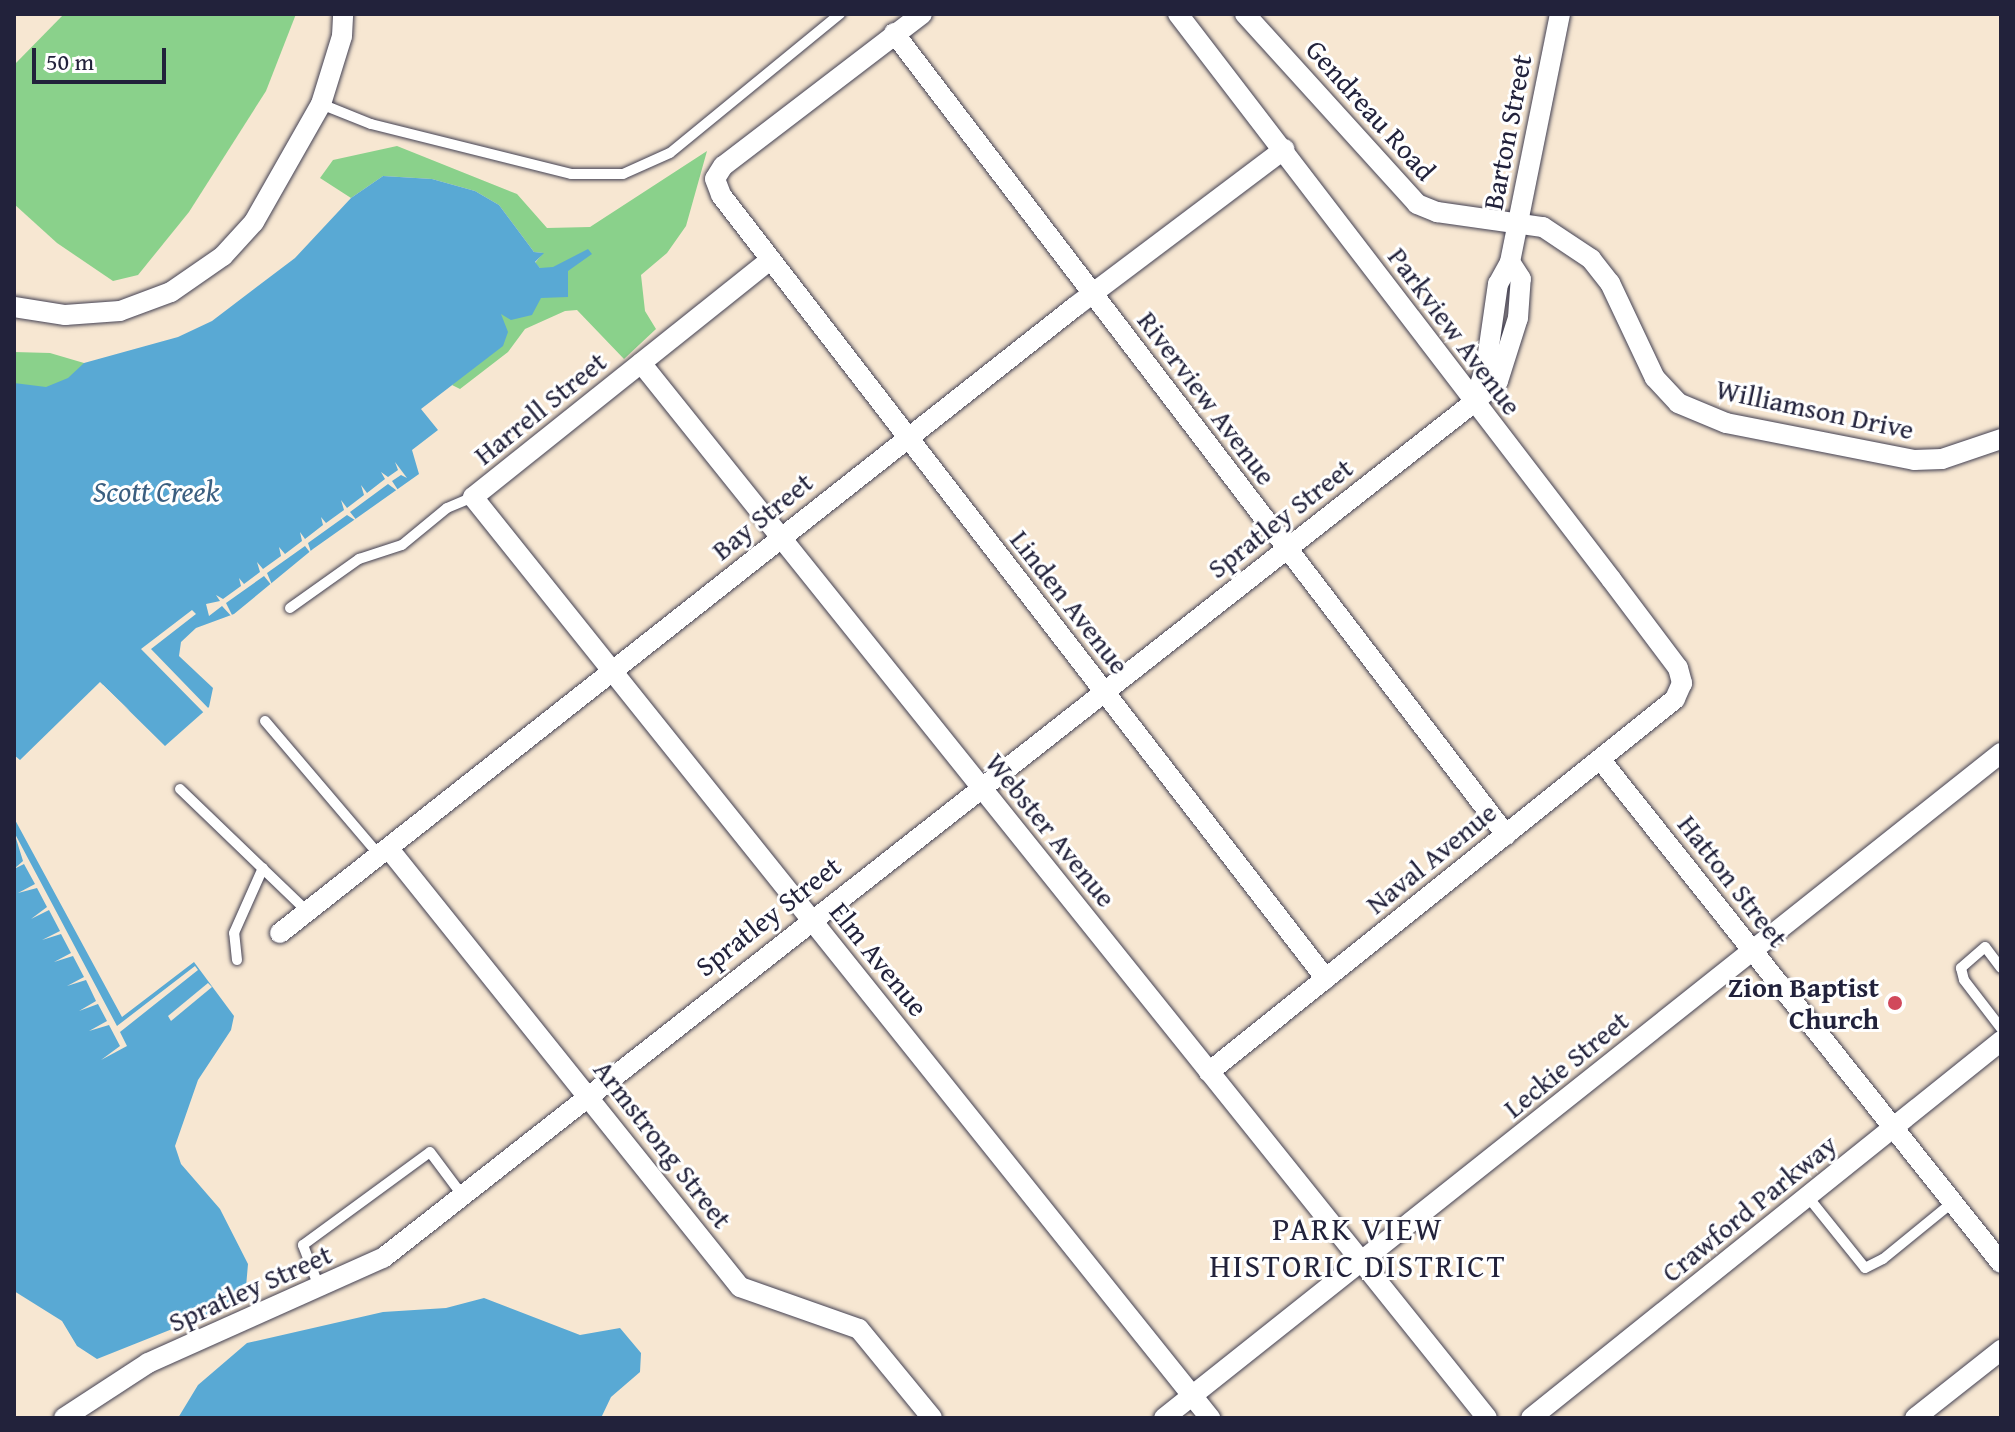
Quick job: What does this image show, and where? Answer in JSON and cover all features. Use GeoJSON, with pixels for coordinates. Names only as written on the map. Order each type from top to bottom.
{"type":"FeatureCollection","features":[{"type":"Feature","properties":{"kind":"street"},"geometry":{"type":"LineString","coordinates":[[14,307],[92,315],[142,305],[188,283],[242,239],[321,104],[342,36],[343,14]]}},
{"type":"Feature","properties":{"kind":"street"},"geometry":{"type":"LineString","coordinates":[[641,363],[770,260],[721,195],[715,179],[723,166],[922,14]]}},
{"type":"Feature","properties":{"kind":"street","name":"Parkview Avenue"},"geometry":{"type":"LineString","coordinates":[[1178,14],[1678,668],[1682,683]]}},
{"type":"Feature","properties":{"kind":"street","name":"Gendreau Road"},"geometry":{"type":"LineString","coordinates":[[1245,14],[1417,204],[1437,212],[1518,221]]}},
{"type":"Feature","properties":{"kind":"street","name":"Barton Street"},"geometry":{"type":"LineString","coordinates":[[1473,403],[1498,381],[1518,318],[1521,279],[1510,262],[1560,14]]}},
{"type":"Feature","properties":{"kind":"street","name":"Riverview Avenue"},"geometry":{"type":"LineString","coordinates":[[894,33],[1506,835]]}},
{"type":"Feature","properties":{"kind":"street","name":"Bay Street"},"geometry":{"type":"LineString","coordinates":[[280,933],[907,437],[1284,149]]}},
{"type":"Feature","properties":{"kind":"street","name":"Williamson Drive"},"geometry":{"type":"LineString","coordinates":[[1518,221],[1543,227],[1591,259],[1610,283],[1655,378],[1678,403],[1702,416],[1914,460],[1942,459],[2001,439]]}},
{"type":"Feature","properties":{"kind":"street","name":"Linden Avenue"},"geometry":{"type":"LineString","coordinates":[[770,260],[1326,979]]}},
{"type":"Feature","properties":{"kind":"street","name":"Harrell Street"},"geometry":{"type":"LineString","coordinates":[[473,497],[641,363]]}},
{"type":"Feature","properties":{"kind":"street","name":"Webster Avenue"},"geometry":{"type":"LineString","coordinates":[[641,363],[1487,1418]]}},
{"type":"Feature","properties":{"kind":"street","name":"Spratley Street"},"geometry":{"type":"LineString","coordinates":[[64,1418],[148,1363],[320,1289],[383,1258],[810,918],[1473,403]]}},
{"type":"Feature","properties":{"kind":"street","name":"Elm Avenue"},"geometry":{"type":"LineString","coordinates":[[473,497],[1210,1418]]}},
{"type":"Feature","properties":{"kind":"street","name":"Naval Avenue"},"geometry":{"type":"LineString","coordinates":[[1209,1072],[1675,699],[1682,683]]}},
{"type":"Feature","properties":{"kind":"street","name":"Leckie Street"},"geometry":{"type":"LineString","coordinates":[[1164,1418],[2001,753]]}},
{"type":"Feature","properties":{"kind":"street","name":"Hatton Street"},"geometry":{"type":"LineString","coordinates":[[1600,759],[2001,1263]]}},
{"type":"Feature","properties":{"kind":"street","name":"Armstrong Street"},"geometry":{"type":"LineString","coordinates":[[385,852],[589,1094],[740,1287],[859,1329],[932,1418]]}},
{"type":"Feature","properties":{"kind":"street","name":"Crawford Parkway"},"geometry":{"type":"LineString","coordinates":[[1531,1418],[2001,1041]]}},
{"type":"Feature","properties":{"kind":"street"},"geometry":{"type":"LineString","coordinates":[[1915,1418],[2001,1350]]}},
{"type":"Feature","properties":{"kind":"lane"},"geometry":{"type":"LineString","coordinates":[[321,104],[371,124],[571,174],[623,174],[670,153],[840,14]]}},
{"type":"Feature","properties":{"kind":"lane"},"geometry":{"type":"LineString","coordinates":[[290,608],[359,559],[402,545],[447,508],[473,497]]}},
{"type":"Feature","properties":{"kind":"lane"},"geometry":{"type":"LineString","coordinates":[[265,721],[385,852]]}},
{"type":"Feature","properties":{"kind":"lane"},"geometry":{"type":"LineString","coordinates":[[180,789],[308,912]]}},
{"type":"Feature","properties":{"kind":"lane"},"geometry":{"type":"LineString","coordinates":[[237,960],[234,933],[263,868]]}},
{"type":"Feature","properties":{"kind":"lane"},"geometry":{"type":"LineString","coordinates":[[2001,968],[1985,947],[1961,968],[1964,980],[2001,1028]]}},
{"type":"Feature","properties":{"kind":"lane"},"geometry":{"type":"LineString","coordinates":[[320,1289],[303,1245],[430,1152],[462,1195]]}},
{"type":"Feature","properties":{"kind":"lane"},"geometry":{"type":"LineString","coordinates":[[1808,1197],[1865,1268],[1953,1202]]}},
{"type":"Feature","properties":{"kind":"green space"},"geometry":{"type":"Polygon","coordinates":[[[64,14],[296,14],[266,91],[189,212],[138,275],[113,281],[57,243],[14,204],[14,65],[64,14]]]}},
{"type":"Feature","properties":{"kind":"green space"},"geometry":{"type":"Polygon","coordinates":[[[397,146],[517,194],[547,228],[590,227],[707,151],[686,226],[667,253],[641,275],[645,311],[656,329],[624,359],[577,310],[565,311],[525,329],[508,352],[460,389],[452,385],[504,332],[500,313],[540,268],[535,263],[543,253],[534,252],[499,205],[475,191],[432,179],[383,176],[351,198],[320,178],[333,160],[397,146]]]}},
{"type":"Feature","properties":{"kind":"green space"},"geometry":{"type":"Polygon","coordinates":[[[14,352],[50,353],[84,363],[85,373],[61,399],[14,390],[14,352]]]}},
{"type":"Feature","properties":{"kind":"water","name":"Scott Creek"},"geometry":{"type":"Polygon","coordinates":[[[383,176],[432,179],[475,191],[499,205],[534,252],[544,253],[535,262],[540,268],[553,267],[588,249],[592,254],[568,271],[568,297],[541,298],[532,315],[511,320],[501,314],[508,332],[503,346],[421,409],[438,430],[412,450],[419,474],[313,549],[234,614],[196,628],[181,642],[179,656],[213,688],[209,707],[165,746],[103,685],[14,776],[14,383],[46,387],[68,378],[84,363],[178,337],[212,321],[295,258],[351,198],[383,176]]]}},
{"type":"Feature","properties":{"kind":"water"},"geometry":{"type":"Polygon","coordinates":[[[14,818],[122,1017],[194,962],[234,1016],[231,1030],[198,1080],[175,1146],[181,1164],[220,1209],[248,1264],[246,1287],[240,1302],[97,1359],[77,1346],[62,1321],[14,1291],[14,818]]]}},
{"type":"Feature","properties":{"kind":"water"},"geometry":{"type":"Polygon","coordinates":[[[484,1298],[580,1335],[620,1328],[641,1353],[640,1372],[611,1397],[601,1418],[178,1418],[198,1385],[247,1343],[383,1312],[446,1308],[484,1298]]]}},
{"type":"Feature","properties":{"kind":"pier"},"geometry":{"type":"Polygon","coordinates":[[[395,462],[407,478],[401,475],[392,481],[400,493],[388,484],[350,512],[358,522],[347,515],[308,543],[312,555],[305,546],[267,573],[273,587],[264,576],[226,603],[234,619],[222,606],[209,616],[206,604],[220,601],[216,595],[223,599],[241,586],[239,578],[244,584],[260,572],[257,562],[263,569],[281,556],[279,547],[285,554],[302,541],[300,532],[305,539],[323,525],[321,517],[326,523],[344,510],[341,500],[347,508],[364,495],[361,485],[367,493],[385,479],[381,472],[388,477],[398,470],[395,462]]]}},
{"type":"Feature","properties":{"kind":"pier"},"geometry":{"type":"Polygon","coordinates":[[[192,610],[196,614],[151,649],[211,711],[206,715],[141,649],[192,610]]]}},
{"type":"Feature","properties":{"kind":"pier"},"geometry":{"type":"Polygon","coordinates":[[[100,682],[130,711],[103,690],[14,780],[14,755],[20,760],[100,682]]]}},
{"type":"Feature","properties":{"kind":"pier"},"geometry":{"type":"Polygon","coordinates":[[[14,832],[117,1026],[195,966],[198,970],[120,1032],[127,1046],[101,1060],[120,1046],[109,1025],[89,1031],[107,1021],[98,1004],[79,1011],[96,1001],[86,980],[67,986],[84,977],[73,956],[54,962],[71,953],[61,934],[42,940],[60,931],[49,910],[31,919],[47,907],[37,888],[18,893],[35,884],[24,864],[14,869],[23,861],[14,832]]]}},
{"type":"Feature","properties":{"kind":"pier"},"geometry":{"type":"Polygon","coordinates":[[[208,983],[212,987],[171,1021],[168,1016],[208,983]]]}},
{"type":"Feature","properties":{"kind":"place","name":"Zion Baptist Church"},"geometry":{"type":"Point","coordinates":[1895,1003]}},
{"type":"Feature","properties":{"kind":"district","name":"PARK VIEW HISTORIC DISTRICT"},"geometry":{"type":"Point","coordinates":[1358,1248]}}]}
